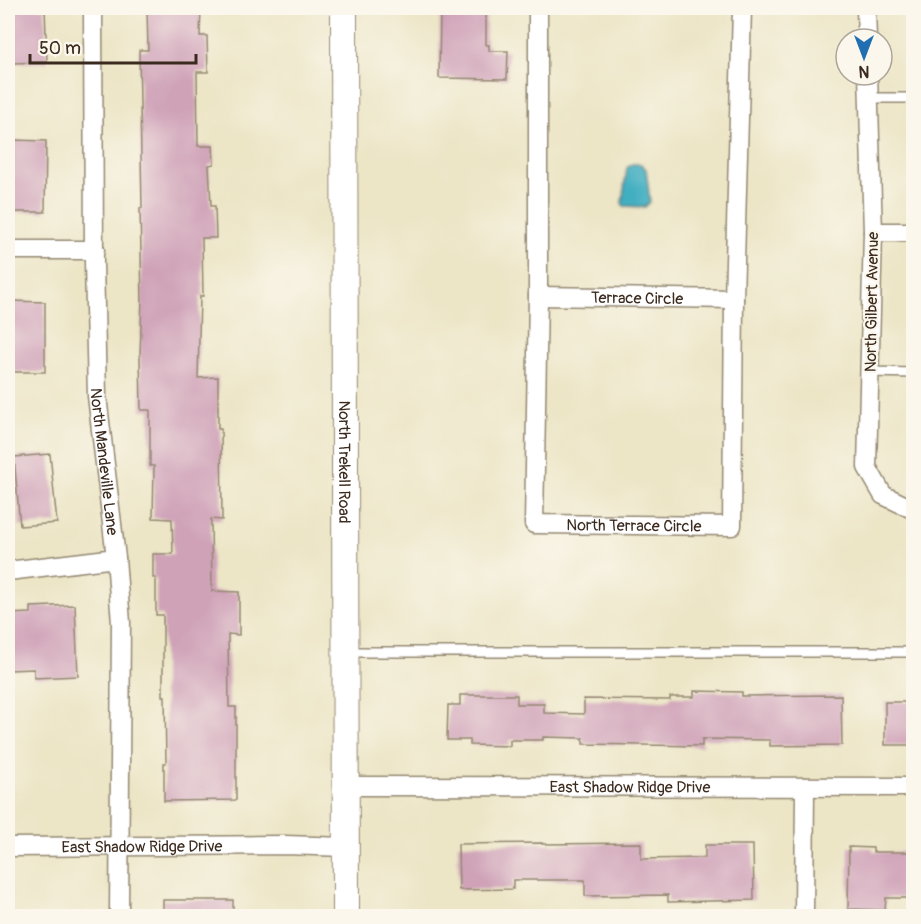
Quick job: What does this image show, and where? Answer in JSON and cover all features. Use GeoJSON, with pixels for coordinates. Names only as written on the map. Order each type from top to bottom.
{"type":"FeatureCollection","features":[{"type":"Feature","properties":{"kind":"main road","name":"North Trekell Road"},"geometry":{"type":"LineString","coordinates":[[344,8],[346,916]]}},
{"type":"Feature","properties":{"kind":"street","name":"North Mandeville Lane"},"geometry":{"type":"LineString","coordinates":[[93,8],[97,396],[116,558],[121,623],[119,916]]}},
{"type":"Feature","properties":{"kind":"street","name":"North Terrace Circle"},"geometry":{"type":"LineString","coordinates":[[538,8],[538,296],[534,524],[732,526],[734,299],[742,8]]}},
{"type":"Feature","properties":{"kind":"street"},"geometry":{"type":"LineString","coordinates":[[866,8],[867,27]]}},
{"type":"Feature","properties":{"kind":"street","name":"North Gilbert Avenue"},"geometry":{"type":"LineString","coordinates":[[869,87],[873,232],[867,467],[883,495],[912,508]]}},
{"type":"Feature","properties":{"kind":"street"},"geometry":{"type":"LineString","coordinates":[[873,232],[914,232]]}},
{"type":"Feature","properties":{"kind":"street"},"geometry":{"type":"LineString","coordinates":[[8,250],[94,250]]}},
{"type":"Feature","properties":{"kind":"street","name":"Terrace Circle"},"geometry":{"type":"LineString","coordinates":[[538,296],[734,299]]}},
{"type":"Feature","properties":{"kind":"street"},"geometry":{"type":"LineString","coordinates":[[8,570],[116,558]]}},
{"type":"Feature","properties":{"kind":"street","name":"East Shadow Ridge Drive"},"geometry":{"type":"LineString","coordinates":[[345,786],[914,787]]}},
{"type":"Feature","properties":{"kind":"street"},"geometry":{"type":"LineString","coordinates":[[804,916],[805,787]]}},
{"type":"Feature","properties":{"kind":"street","name":"East Shadow Ridge Drive"},"geometry":{"type":"LineString","coordinates":[[8,847],[285,845],[346,847]]}},
{"type":"Feature","properties":{"kind":"lane"},"geometry":{"type":"LineString","coordinates":[[869,98],[914,98]]}},
{"type":"Feature","properties":{"kind":"lane"},"geometry":{"type":"LineString","coordinates":[[869,372],[914,373]]}},
{"type":"Feature","properties":{"kind":"lane"},"geometry":{"type":"LineString","coordinates":[[345,652],[914,652]]}},
{"type":"Feature","properties":{"kind":"water"},"geometry":{"type":"Polygon","coordinates":[[[632,164],[641,164],[646,169],[650,202],[645,207],[624,206],[622,203],[627,168],[632,164]]]}},
{"type":"Feature","properties":{"kind":"building"},"geometry":{"type":"Polygon","coordinates":[[[9,8],[45,8],[47,62],[10,63],[9,8]]]}},
{"type":"Feature","properties":{"kind":"building"},"geometry":{"type":"Polygon","coordinates":[[[147,8],[201,8],[200,36],[207,36],[208,72],[197,72],[198,146],[213,146],[214,164],[209,165],[211,206],[215,206],[216,238],[202,238],[203,296],[200,296],[198,378],[218,377],[222,520],[211,519],[212,591],[239,592],[239,635],[228,634],[229,707],[236,707],[236,800],[164,801],[164,763],[166,763],[163,615],[156,615],[156,578],[153,578],[153,554],[173,554],[172,519],[153,518],[154,466],[150,466],[150,410],[141,410],[140,208],[142,208],[139,50],[148,50],[147,8]]]}},
{"type":"Feature","properties":{"kind":"building"},"geometry":{"type":"Polygon","coordinates":[[[440,8],[486,8],[486,45],[489,45],[489,51],[508,51],[507,79],[439,78],[440,8]]]}},
{"type":"Feature","properties":{"kind":"building"},"geometry":{"type":"Polygon","coordinates":[[[10,140],[46,141],[45,212],[9,212],[10,140]]]}},
{"type":"Feature","properties":{"kind":"building"},"geometry":{"type":"Polygon","coordinates":[[[9,301],[45,302],[45,372],[9,372],[9,301]]]}},
{"type":"Feature","properties":{"kind":"building"},"geometry":{"type":"Polygon","coordinates":[[[50,454],[57,523],[20,526],[14,457],[50,454]]]}},
{"type":"Feature","properties":{"kind":"building"},"geometry":{"type":"Polygon","coordinates":[[[75,605],[78,676],[34,678],[34,669],[8,670],[8,614],[31,613],[31,607],[75,605]]]}},
{"type":"Feature","properties":{"kind":"building"},"geometry":{"type":"Polygon","coordinates":[[[694,691],[742,692],[742,696],[841,695],[842,745],[770,746],[770,740],[702,739],[702,746],[583,744],[583,738],[543,737],[543,740],[510,740],[510,746],[470,745],[470,740],[447,740],[448,705],[460,705],[460,695],[517,695],[517,704],[544,704],[544,713],[584,714],[584,699],[670,700],[670,697],[694,697],[694,691]]]}},
{"type":"Feature","properties":{"kind":"building"},"geometry":{"type":"Polygon","coordinates":[[[885,702],[914,702],[914,745],[885,745],[885,702]]]}},
{"type":"Feature","properties":{"kind":"building"},"geometry":{"type":"Polygon","coordinates":[[[641,843],[641,859],[705,858],[705,845],[753,845],[754,900],[668,902],[668,895],[585,896],[585,880],[513,880],[513,889],[459,890],[458,844],[641,843]]]}},
{"type":"Feature","properties":{"kind":"building"},"geometry":{"type":"Polygon","coordinates":[[[849,847],[873,848],[873,852],[914,852],[913,898],[886,898],[885,910],[848,909],[849,847]]]}},
{"type":"Feature","properties":{"kind":"building"},"geometry":{"type":"Polygon","coordinates":[[[163,900],[233,900],[233,916],[163,916],[163,900]]]}}]}
